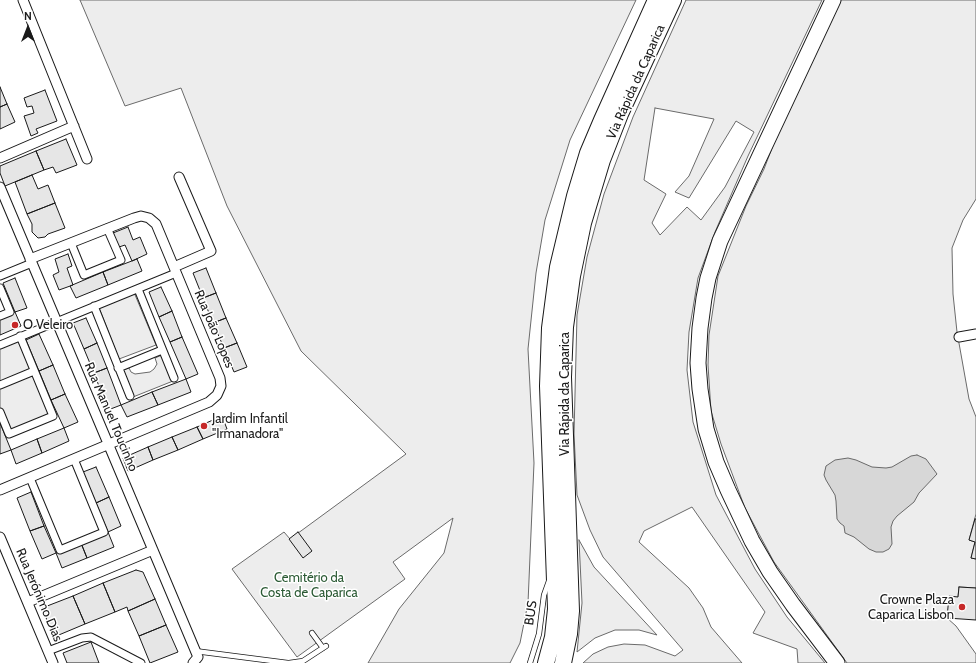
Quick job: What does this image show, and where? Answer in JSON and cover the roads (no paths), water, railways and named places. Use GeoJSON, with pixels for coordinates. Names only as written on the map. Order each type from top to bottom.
{"type":"FeatureCollection","features":[{"type":"Feature","properties":{"kind":"highway","name":"Via Rápida da Caparica"},"geometry":{"type":"LineString","coordinates":[[546,663],[553,637],[555,619],[548,381],[551,322],[558,267],[575,196],[588,154],[656,0]]}},
{"type":"Feature","properties":{"kind":"highway","name":"Via Rápida da Caparica"},"geometry":{"type":"LineString","coordinates":[[562,663],[569,634],[571,611],[563,376],[565,327],[572,276],[582,223],[602,160],[623,107],[673,0]]}},
{"type":"Feature","properties":{"kind":"main road"},"geometry":{"type":"LineString","coordinates":[[832,2],[718,246],[708,278],[704,298],[700,328],[698,363],[706,429],[716,462],[752,542],[792,605],[837,663]]}},
{"type":"Feature","properties":{"kind":"street"},"geometry":{"type":"LineString","coordinates":[[23,0],[88,158]]}},
{"type":"Feature","properties":{"kind":"street"},"geometry":{"type":"LineString","coordinates":[[0,158],[74,126]]}},
{"type":"Feature","properties":{"kind":"street"},"geometry":{"type":"LineString","coordinates":[[0,344],[138,289],[211,251],[179,177]]}},
{"type":"Feature","properties":{"kind":"street","name":"Rua Manuel Toucinho"},"geometry":{"type":"LineString","coordinates":[[0,186],[3,204],[31,261],[57,321],[153,550],[195,657]]}},
{"type":"Feature","properties":{"kind":"street","name":"Rua João Lopes"},"geometry":{"type":"LineString","coordinates":[[0,490],[210,402],[215,398],[220,389],[221,380],[156,224],[149,218],[141,216],[107,228],[31,261]]}},
{"type":"Feature","properties":{"kind":"street"},"geometry":{"type":"LineString","coordinates":[[71,243],[84,275],[120,260],[107,228]]}},
{"type":"Feature","properties":{"kind":"street"},"geometry":{"type":"LineString","coordinates":[[0,276],[31,261]]}},
{"type":"Feature","properties":{"kind":"street"},"geometry":{"type":"LineString","coordinates":[[0,288],[10,312],[0,316]]}},
{"type":"Feature","properties":{"kind":"street"},"geometry":{"type":"LineString","coordinates":[[138,289],[174,378]]}},
{"type":"Feature","properties":{"kind":"street"},"geometry":{"type":"LineString","coordinates":[[94,306],[130,396]]}},
{"type":"Feature","properties":{"kind":"street"},"geometry":{"type":"LineString","coordinates":[[959,337],[976,334]]}},
{"type":"Feature","properties":{"kind":"street"},"geometry":{"type":"LineString","coordinates":[[0,412],[9,434],[52,416],[20,336]]}},
{"type":"Feature","properties":{"kind":"street"},"geometry":{"type":"LineString","coordinates":[[118,368],[162,350]]}},
{"type":"Feature","properties":{"kind":"street"},"geometry":{"type":"LineString","coordinates":[[0,385],[34,371]]}},
{"type":"Feature","properties":{"kind":"street"},"geometry":{"type":"LineString","coordinates":[[30,478],[60,550],[104,532],[74,459]]}},
{"type":"Feature","properties":{"kind":"street","name":"Rua Jerónimo Dias"},"geometry":{"type":"LineString","coordinates":[[0,536],[53,663]]}},
{"type":"Feature","properties":{"kind":"street"},"geometry":{"type":"LineString","coordinates":[[28,602],[153,550]]}},
{"type":"Feature","properties":{"kind":"street"},"geometry":{"type":"LineString","coordinates":[[48,651],[82,638],[91,637],[141,663]]}},
{"type":"Feature","properties":{"kind":"lane","name":"BUS"},"geometry":{"type":"LineString","coordinates":[[530,663],[539,634],[544,595],[554,566]]}},
{"type":"Feature","properties":{"kind":"lane"},"geometry":{"type":"LineString","coordinates":[[195,657],[289,663],[303,661],[324,647],[312,633]]}},
{"type":"Feature","properties":{"kind":"place","name":"O Veleiro"},"geometry":{"type":"Point","coordinates":[15,325]}},
{"type":"Feature","properties":{"kind":"place","name":"Jardim Infantil \"Irmanadora\""},"geometry":{"type":"Point","coordinates":[204,426]}},
{"type":"Feature","properties":{"kind":"place","name":"Crowne Plaza Caparica Lisbon"},"geometry":{"type":"Point","coordinates":[962,607]}},
{"type":"Feature","properties":{"kind":"park label","name":"Cemitério da Costa de Caparica"},"geometry":{"type":"Point","coordinates":[309,586]}}]}
